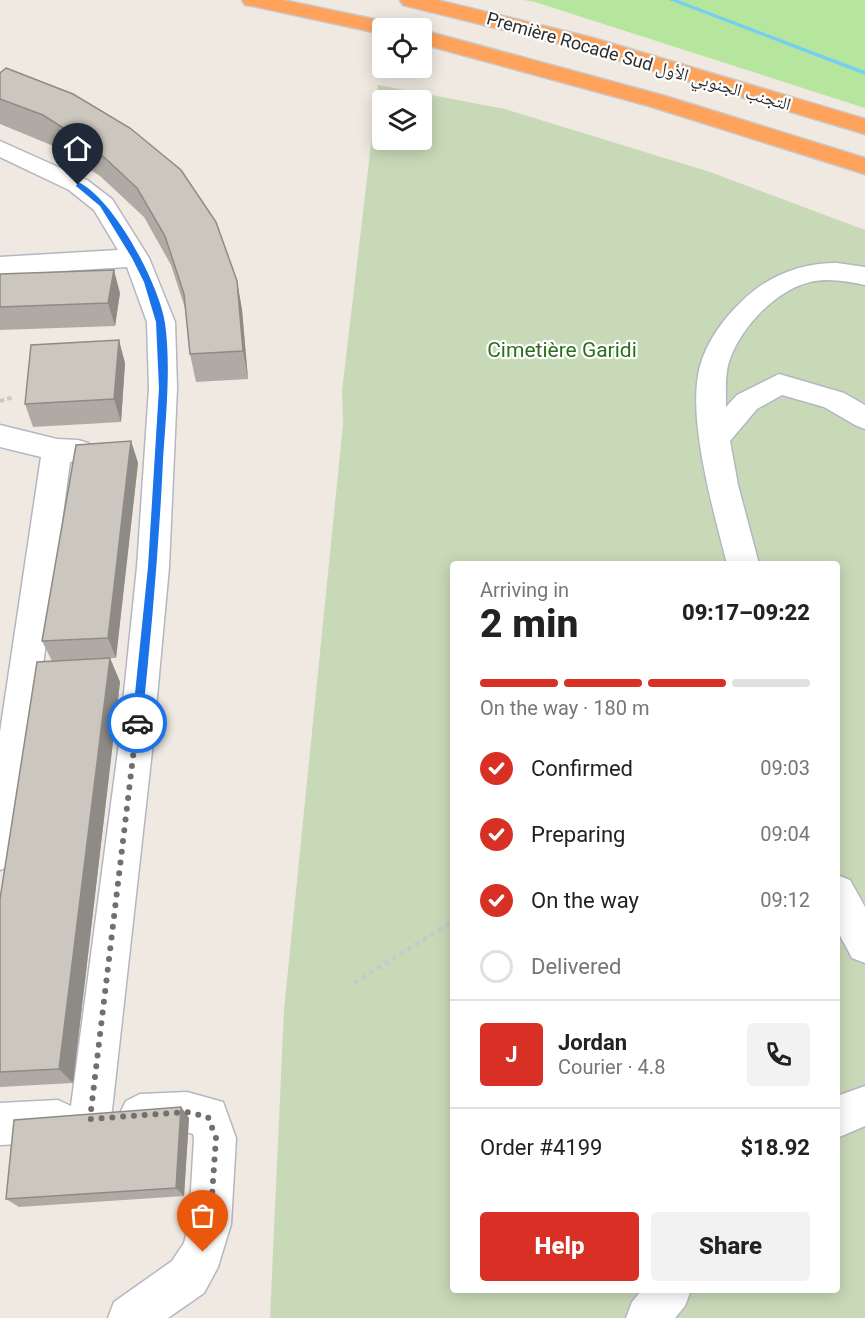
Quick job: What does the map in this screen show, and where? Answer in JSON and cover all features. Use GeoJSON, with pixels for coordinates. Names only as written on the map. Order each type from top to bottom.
{"type":"FeatureCollection","features":[{"type":"Feature","properties":{"kind":"highway"},"geometry":{"type":"LineString","coordinates":[[253,0],[372,25]]}},
{"type":"Feature","properties":{"kind":"highway","name":"Première Rocade Sud التجنب الجنوبي الأول"},"geometry":{"type":"LineString","coordinates":[[411,0],[585,43],[789,102],[865,127]]}},
{"type":"Feature","properties":{"kind":"highway","name":"Première Rocade Sud التجنب الجنوبي الأول"},"geometry":{"type":"LineString","coordinates":[[432,40],[657,101],[865,166]]}},
{"type":"Feature","properties":{"kind":"street"},"geometry":{"type":"LineString","coordinates":[[0,148],[78,185],[103,205],[136,258],[147,282],[160,322],[163,388],[147,453],[153,567],[137,728],[90,1119]]}},
{"type":"Feature","properties":{"kind":"street"},"geometry":{"type":"LineString","coordinates":[[0,266],[136,258]]}},
{"type":"Feature","properties":{"kind":"street"},"geometry":{"type":"LineString","coordinates":[[742,561],[723,489],[714,440],[712,376],[724,341],[749,309],[775,287],[799,275],[824,270],[845,271],[865,276]]}},
{"type":"Feature","properties":{"kind":"street"},"geometry":{"type":"LineString","coordinates":[[714,440],[747,402],[779,384],[834,400],[865,418]]}},
{"type":"Feature","properties":{"kind":"street"},"geometry":{"type":"LineString","coordinates":[[0,436],[57,450],[102,452]]}},
{"type":"Feature","properties":{"kind":"street"},"geometry":{"type":"LineString","coordinates":[[0,853],[57,450]]}},
{"type":"Feature","properties":{"kind":"street"},"geometry":{"type":"LineString","coordinates":[[840,898],[865,945]]}},
{"type":"Feature","properties":{"kind":"street"},"geometry":{"type":"LineString","coordinates":[[840,1116],[865,1106]]}},
{"type":"Feature","properties":{"kind":"street"},"geometry":{"type":"LineString","coordinates":[[0,1124],[187,1112],[208,1117],[216,1138],[210,1224],[203,1252],[188,1277],[130,1318]]}},
{"type":"Feature","properties":{"kind":"street"},"geometry":{"type":"LineString","coordinates":[[865,1118],[865,1135]]}},
{"type":"Feature","properties":{"kind":"street"},"geometry":{"type":"LineString","coordinates":[[648,1318],[667,1293]]}},
{"type":"Feature","properties":{"kind":"path"},"geometry":{"type":"LineString","coordinates":[[0,401],[15,398]]}},
{"type":"Feature","properties":{"kind":"path"},"geometry":{"type":"LineString","coordinates":[[354,983],[450,923]]}},
{"type":"Feature","properties":{"kind":"green space"},"geometry":{"type":"Polygon","coordinates":[[[524,0],[865,0],[865,108],[535,2],[524,0]]]}},
{"type":"Feature","properties":{"kind":"green space","name":"Cimetière Garidi"},"geometry":{"type":"Polygon","coordinates":[[[378,85],[404,90],[377,90],[378,85]]]}},
{"type":"Feature","properties":{"kind":"green space","name":"Cimetière Garidi"},"geometry":{"type":"Polygon","coordinates":[[[432,95],[505,109],[710,172],[865,230],[865,1318],[270,1318],[284,1010],[343,424],[342,391],[372,136],[372,150],[432,150],[432,95]]]}},
{"type":"Feature","properties":{"kind":"building"},"geometry":{"type":"Polygon","coordinates":[[[6,68],[73,94],[130,128],[181,170],[216,222],[237,281],[243,351],[190,354],[184,294],[165,236],[137,188],[92,146],[43,115],[0,99],[0,73],[6,68]]]}},
{"type":"Feature","properties":{"kind":"building"},"geometry":{"type":"Polygon","coordinates":[[[114,270],[108,303],[0,307],[0,274],[114,270]]]}},
{"type":"Feature","properties":{"kind":"building"},"geometry":{"type":"Polygon","coordinates":[[[119,340],[114,399],[25,404],[31,345],[119,340]]]}},
{"type":"Feature","properties":{"kind":"building"},"geometry":{"type":"Polygon","coordinates":[[[131,441],[108,638],[42,641],[76,445],[131,441]]]}},
{"type":"Feature","properties":{"kind":"building"},"geometry":{"type":"Polygon","coordinates":[[[110,658],[59,1069],[0,1072],[0,899],[37,662],[110,658]]]}},
{"type":"Feature","properties":{"kind":"building"},"geometry":{"type":"Polygon","coordinates":[[[181,1107],[176,1188],[6,1199],[14,1120],[181,1107]]]}},
{"type":"Feature","properties":{"kind":"waterway"},"geometry":{"type":"LineString","coordinates":[[672,0],[865,73]]}},
{"type":"Feature","properties":{"kind":"way so far"},"geometry":{"type":"LineString","coordinates":[[137,723],[90,1119],[187,1112],[208,1117],[216,1138],[210,1224],[203,1252]]}},
{"type":"Feature","properties":{"kind":"route"},"geometry":{"type":"LineString","coordinates":[[78,185],[103,205],[136,258],[147,282],[160,322],[163,388],[153,567],[137,723]]}}]}
